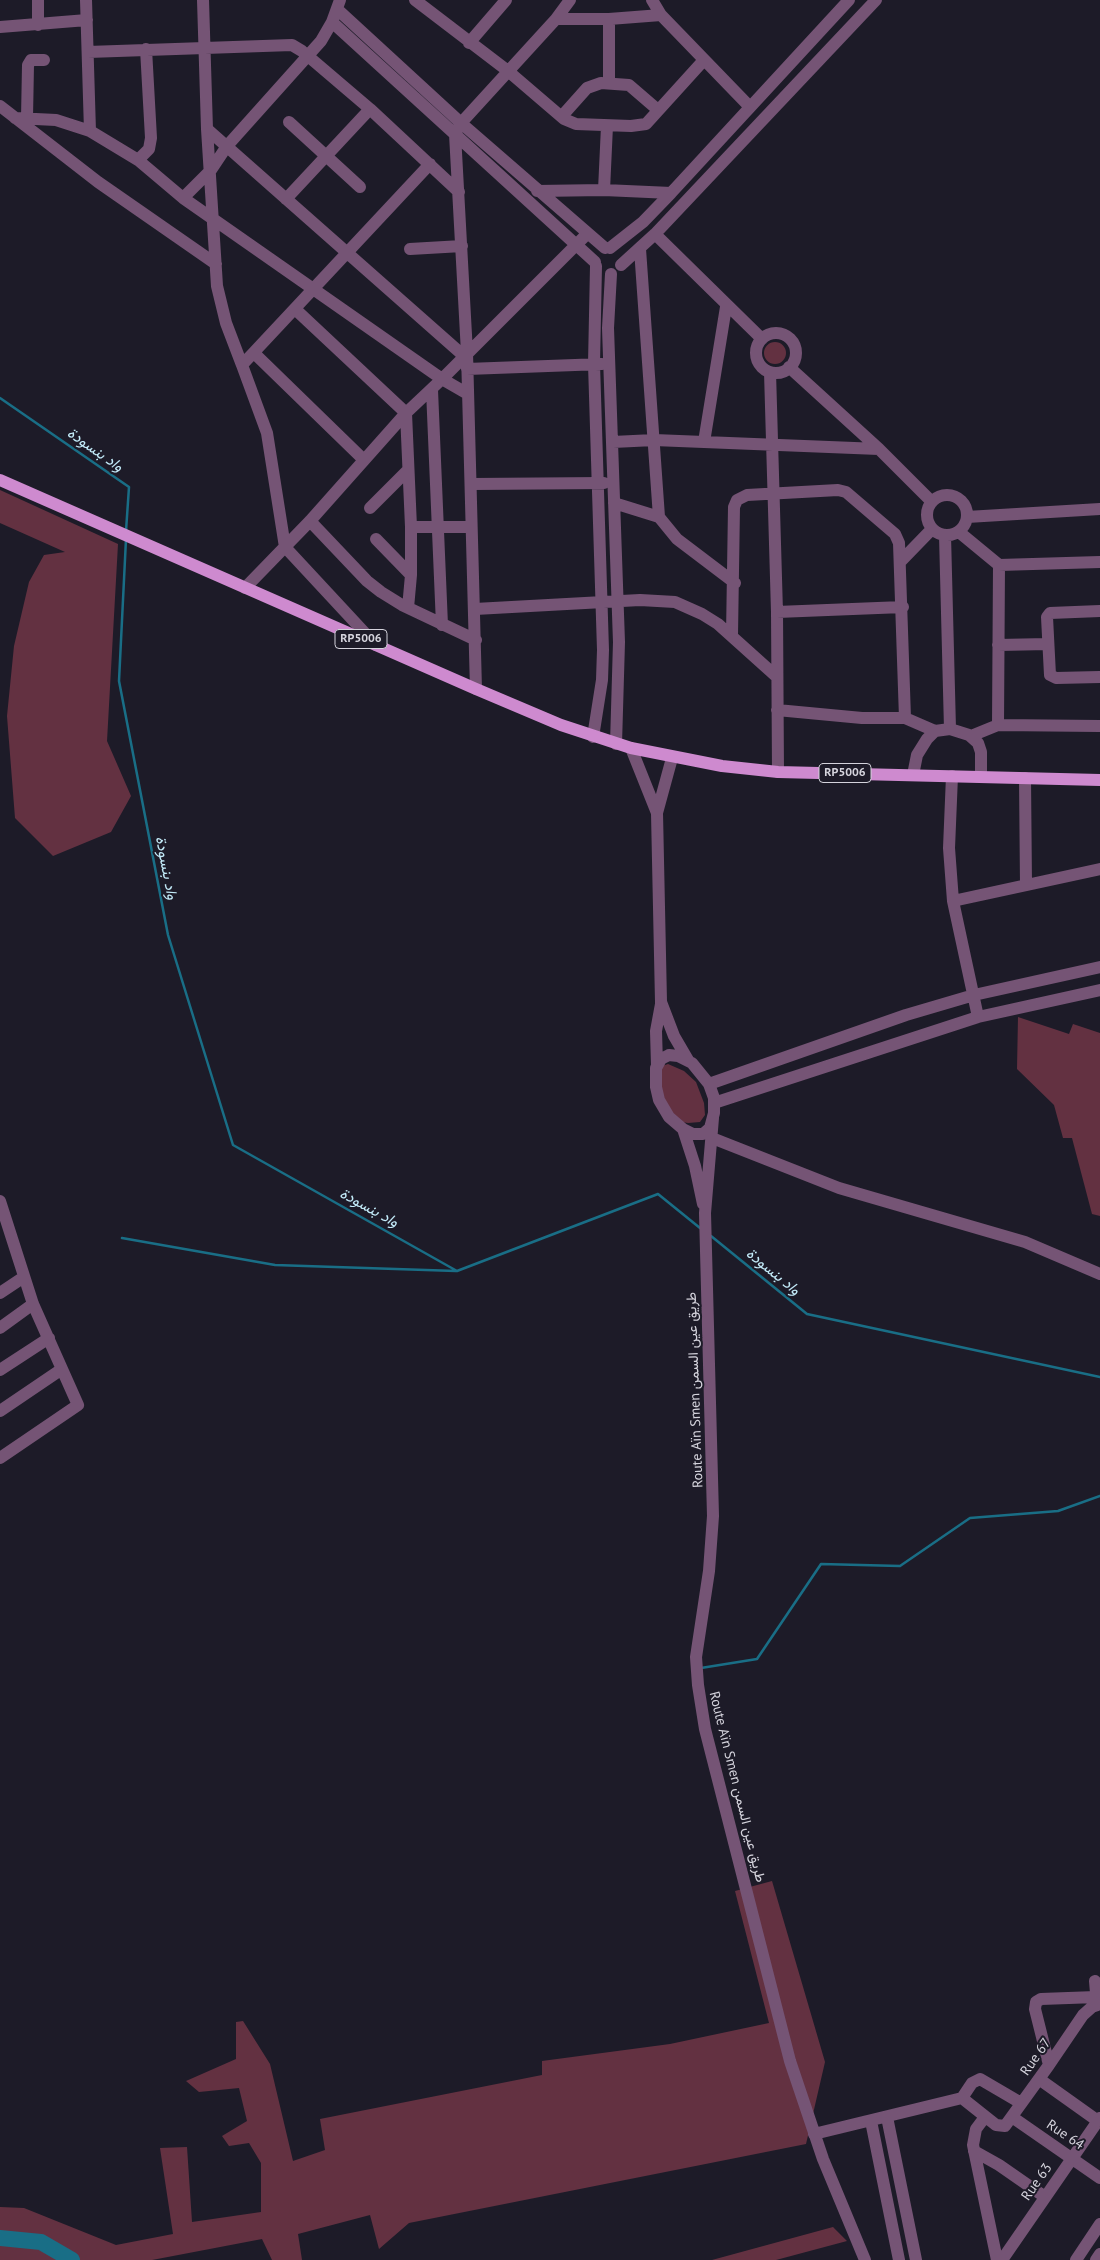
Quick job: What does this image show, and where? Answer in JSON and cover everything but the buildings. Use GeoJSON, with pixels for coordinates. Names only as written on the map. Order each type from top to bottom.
{"type":"FeatureCollection","features":[{"type":"Feature","properties":{"kind":"main road","name":"RP5006"},"geometry":{"type":"LineString","coordinates":[[0,480],[476,689],[593,737],[616,744],[672,758],[778,772],[1100,780]]}},
{"type":"Feature","properties":{"kind":"street"},"geometry":{"type":"LineString","coordinates":[[38,0],[38,24]]}},
{"type":"Feature","properties":{"kind":"street"},"geometry":{"type":"LineString","coordinates":[[86,0],[90,130]]}},
{"type":"Feature","properties":{"kind":"street"},"geometry":{"type":"LineString","coordinates":[[203,0],[206,48],[207,129],[216,264],[222,307],[267,433],[285,547],[376,645]]}},
{"type":"Feature","properties":{"kind":"street"},"geometry":{"type":"LineString","coordinates":[[415,0],[508,71],[562,116],[576,124],[607,126],[644,125],[704,60]]}},
{"type":"Feature","properties":{"kind":"street"},"geometry":{"type":"LineString","coordinates":[[469,43],[506,0]]}},
{"type":"Feature","properties":{"kind":"street"},"geometry":{"type":"LineString","coordinates":[[476,689],[476,640],[471,527],[472,484],[458,129],[556,19],[570,0]]}},
{"type":"Feature","properties":{"kind":"street"},"geometry":{"type":"LineString","coordinates":[[652,0],[661,15],[749,106]]}},
{"type":"Feature","properties":{"kind":"street"},"geometry":{"type":"LineString","coordinates":[[593,737],[602,680],[594,364],[595,264],[597,253],[643,222],[849,0]]}},
{"type":"Feature","properties":{"kind":"street"},"geometry":{"type":"LineString","coordinates":[[616,744],[619,677],[608,305],[611,274],[640,250],[876,0]]}},
{"type":"Feature","properties":{"kind":"street"},"geometry":{"type":"LineString","coordinates":[[183,198],[211,170],[227,146],[321,41],[339,5],[458,129],[602,273],[611,274]]}},
{"type":"Feature","properties":{"kind":"street"},"geometry":{"type":"LineString","coordinates":[[556,19],[609,19],[661,15]]}},
{"type":"Feature","properties":{"kind":"street"},"geometry":{"type":"LineString","coordinates":[[609,19],[609,83]]}},
{"type":"Feature","properties":{"kind":"street"},"geometry":{"type":"LineString","coordinates":[[0,27],[87,20]]}},
{"type":"Feature","properties":{"kind":"street"},"geometry":{"type":"LineString","coordinates":[[332,22],[458,129],[537,191],[587,234],[620,256],[621,265]]}},
{"type":"Feature","properties":{"kind":"street"},"geometry":{"type":"LineString","coordinates":[[88,52],[289,45],[298,48],[370,109],[459,192]]}},
{"type":"Feature","properties":{"kind":"street"},"geometry":{"type":"LineString","coordinates":[[138,160],[147,152],[151,141],[146,49]]}},
{"type":"Feature","properties":{"kind":"street"},"geometry":{"type":"LineString","coordinates":[[21,118],[28,65],[32,60],[44,60]]}},
{"type":"Feature","properties":{"kind":"street"},"geometry":{"type":"LineString","coordinates":[[562,116],[587,88],[609,83],[622,83],[633,86],[658,110]]}},
{"type":"Feature","properties":{"kind":"street"},"geometry":{"type":"LineString","coordinates":[[0,106],[21,118],[163,229],[216,264]]}},
{"type":"Feature","properties":{"kind":"street"},"geometry":{"type":"LineString","coordinates":[[286,199],[370,109]]}},
{"type":"Feature","properties":{"kind":"street"},"geometry":{"type":"LineString","coordinates":[[21,118],[62,121],[90,130],[138,160],[183,198],[442,380],[468,394]]}},
{"type":"Feature","properties":{"kind":"street"},"geometry":{"type":"LineString","coordinates":[[289,122],[360,187]]}},
{"type":"Feature","properties":{"kind":"street"},"geometry":{"type":"LineString","coordinates":[[604,190],[607,126]]}},
{"type":"Feature","properties":{"kind":"street"},"geometry":{"type":"LineString","coordinates":[[207,129],[466,354]]}},
{"type":"Feature","properties":{"kind":"street"},"geometry":{"type":"LineString","coordinates":[[242,365],[255,354],[346,251],[430,164]]}},
{"type":"Feature","properties":{"kind":"street"},"geometry":{"type":"LineString","coordinates":[[537,191],[604,190],[671,193]]}},
{"type":"Feature","properties":{"kind":"street"},"geometry":{"type":"LineString","coordinates":[[245,588],[310,521],[406,413],[432,390],[587,234]]}},
{"type":"Feature","properties":{"kind":"street"},"geometry":{"type":"LineString","coordinates":[[655,234],[726,307],[762,339]]}},
{"type":"Feature","properties":{"kind":"street"},"geometry":{"type":"LineString","coordinates":[[410,249],[462,246]]}},
{"type":"Feature","properties":{"kind":"street"},"geometry":{"type":"LineString","coordinates":[[640,250],[659,517]]}},
{"type":"Feature","properties":{"kind":"street"},"geometry":{"type":"LineString","coordinates":[[704,442],[726,307]]}},
{"type":"Feature","properties":{"kind":"street"},"geometry":{"type":"LineString","coordinates":[[295,309],[406,413],[407,471],[411,527],[411,575],[408,608]]}},
{"type":"Feature","properties":{"kind":"street"},"geometry":{"type":"LineString","coordinates":[[774,333],[790,339],[795,355],[789,367],[781,372],[770,372],[761,366],[756,350],[762,339],[774,333]]}},
{"type":"Feature","properties":{"kind":"street"},"geometry":{"type":"LineString","coordinates":[[255,354],[364,460]]}},
{"type":"Feature","properties":{"kind":"street"},"geometry":{"type":"LineString","coordinates":[[467,369],[610,364]]}},
{"type":"Feature","properties":{"kind":"street"},"geometry":{"type":"LineString","coordinates":[[789,367],[932,502]]}},
{"type":"Feature","properties":{"kind":"street"},"geometry":{"type":"LineString","coordinates":[[770,372],[777,612],[778,772]]}},
{"type":"Feature","properties":{"kind":"street"},"geometry":{"type":"LineString","coordinates":[[432,390],[442,625]]}},
{"type":"Feature","properties":{"kind":"street"},"geometry":{"type":"LineString","coordinates":[[613,442],[654,440],[878,449]]}},
{"type":"Feature","properties":{"kind":"street"},"geometry":{"type":"LineString","coordinates":[[370,508],[407,471]]}},
{"type":"Feature","properties":{"kind":"street"},"geometry":{"type":"LineString","coordinates":[[472,484],[614,483]]}},
{"type":"Feature","properties":{"kind":"street"},"geometry":{"type":"LineString","coordinates":[[732,635],[735,582],[735,503],[742,495],[774,495],[838,490],[850,494],[897,537],[901,549],[905,718]]}},
{"type":"Feature","properties":{"kind":"street"},"geometry":{"type":"LineString","coordinates":[[944,496],[954,496],[964,504],[967,517],[965,525],[959,532],[945,535],[932,528],[927,514],[932,502],[944,496]]}},
{"type":"Feature","properties":{"kind":"street"},"geometry":{"type":"LineString","coordinates":[[614,502],[659,517],[677,539],[735,582]]}},
{"type":"Feature","properties":{"kind":"street"},"geometry":{"type":"LineString","coordinates":[[967,517],[1100,509]]}},
{"type":"Feature","properties":{"kind":"street"},"geometry":{"type":"LineString","coordinates":[[310,521],[368,581],[408,608],[476,640]]}},
{"type":"Feature","properties":{"kind":"street"},"geometry":{"type":"LineString","coordinates":[[411,527],[471,527]]}},
{"type":"Feature","properties":{"kind":"street"},"geometry":{"type":"LineString","coordinates":[[901,561],[932,528]]}},
{"type":"Feature","properties":{"kind":"street"},"geometry":{"type":"LineString","coordinates":[[959,532],[999,565],[1100,562]]}},
{"type":"Feature","properties":{"kind":"street"},"geometry":{"type":"LineString","coordinates":[[945,535],[950,729]]}},
{"type":"Feature","properties":{"kind":"street"},"geometry":{"type":"LineString","coordinates":[[376,539],[411,575]]}},
{"type":"Feature","properties":{"kind":"street"},"geometry":{"type":"LineString","coordinates":[[998,725],[999,565]]}},
{"type":"Feature","properties":{"kind":"street"},"geometry":{"type":"LineString","coordinates":[[475,609],[601,604],[640,600],[675,602],[702,614],[732,635],[777,677]]}},
{"type":"Feature","properties":{"kind":"street"},"geometry":{"type":"LineString","coordinates":[[777,612],[903,607]]}},
{"type":"Feature","properties":{"kind":"street"},"geometry":{"type":"LineString","coordinates":[[1100,611],[1049,614],[1048,644],[1049,674],[1051,677],[1100,677]]}},
{"type":"Feature","properties":{"kind":"street"},"geometry":{"type":"LineString","coordinates":[[998,645],[1048,644]]}},
{"type":"Feature","properties":{"kind":"street"},"geometry":{"type":"LineString","coordinates":[[777,710],[862,718],[905,718],[936,731],[950,729],[971,736],[978,743],[981,752],[981,777]]}},
{"type":"Feature","properties":{"kind":"street"},"geometry":{"type":"LineString","coordinates":[[971,736],[998,725],[1100,726]]}},
{"type":"Feature","properties":{"kind":"street"},"geometry":{"type":"LineString","coordinates":[[913,775],[920,750],[927,739],[936,731]]}},
{"type":"Feature","properties":{"kind":"street"},"geometry":{"type":"LineString","coordinates":[[631,748],[657,813]]}},
{"type":"Feature","properties":{"kind":"street"},"geometry":{"type":"LineString","coordinates":[[662,1002],[669,1025],[688,1060],[700,1071],[709,1084],[714,1103],[713,1118],[710,1128],[703,1134],[693,1134],[682,1130],[669,1117],[659,1100],[655,1083],[657,1065],[656,1030],[662,1002],[657,813],[672,758]]}},
{"type":"Feature","properties":{"kind":"street"},"geometry":{"type":"LineString","coordinates":[[952,776],[949,848],[952,901],[978,1017]]}},
{"type":"Feature","properties":{"kind":"street"},"geometry":{"type":"LineString","coordinates":[[1025,778],[1026,886]]}},
{"type":"Feature","properties":{"kind":"street"},"geometry":{"type":"LineString","coordinates":[[952,901],[1100,870]]}},
{"type":"Feature","properties":{"kind":"street"},"geometry":{"type":"LineString","coordinates":[[709,1084],[906,1015],[974,995],[1100,967]]}},
{"type":"Feature","properties":{"kind":"street"},"geometry":{"type":"LineString","coordinates":[[714,1103],[978,1017],[1100,990]]}},
{"type":"Feature","properties":{"kind":"street"},"geometry":{"type":"LineString","coordinates":[[657,1065],[661,1059],[669,1055],[688,1060]]}},
{"type":"Feature","properties":{"kind":"street","name":"Route Aïn Smen طريق عين السمن"},"geometry":{"type":"LineString","coordinates":[[713,1118],[705,1213],[713,1516],[708,1580],[696,1657],[698,1685],[706,1729],[790,2060],[814,2134],[865,2260]]}},
{"type":"Feature","properties":{"kind":"street","name":"Route Aïn Smen طريق عين السمن"},"geometry":{"type":"LineString","coordinates":[[682,1130],[695,1166],[705,1213]]}},
{"type":"Feature","properties":{"kind":"street"},"geometry":{"type":"LineString","coordinates":[[712,1138],[839,1188],[1025,1242],[1100,1274]]}},
{"type":"Feature","properties":{"kind":"street"},"geometry":{"type":"LineString","coordinates":[[0,1201],[33,1304],[78,1405],[0,1458]]}},
{"type":"Feature","properties":{"kind":"street"},"geometry":{"type":"LineString","coordinates":[[0,1293],[24,1277]]}},
{"type":"Feature","properties":{"kind":"street"},"geometry":{"type":"LineString","coordinates":[[0,1328],[33,1304]]}},
{"type":"Feature","properties":{"kind":"street"},"geometry":{"type":"LineString","coordinates":[[0,1370],[49,1338]]}},
{"type":"Feature","properties":{"kind":"street"},"geometry":{"type":"LineString","coordinates":[[0,1411],[62,1369]]}},
{"type":"Feature","properties":{"kind":"street"},"geometry":{"type":"LineString","coordinates":[[1049,2065],[1035,2009],[1036,2002],[1041,1999],[1097,2002],[1095,1982]]}},
{"type":"Feature","properties":{"kind":"street","name":"Rue 67"},"geometry":{"type":"LineString","coordinates":[[984,2117],[1000,2127],[1005,2126],[1083,2015],[1097,2002]]}},
{"type":"Feature","properties":{"kind":"street"},"geometry":{"type":"LineString","coordinates":[[814,2134],[962,2098],[972,2083],[980,2079],[1021,2104]]}},
{"type":"Feature","properties":{"kind":"street","name":"Rue 63"},"geometry":{"type":"LineString","coordinates":[[1002,2260],[1099,2119],[1039,2079]]}},
{"type":"Feature","properties":{"kind":"street"},"geometry":{"type":"LineString","coordinates":[[962,2098],[984,2117],[974,2134],[974,2151],[997,2260]]}},
{"type":"Feature","properties":{"kind":"street"},"geometry":{"type":"LineString","coordinates":[[887,2117],[916,2260]]}},
{"type":"Feature","properties":{"kind":"street","name":"Rue 64"},"geometry":{"type":"LineString","coordinates":[[1012,2117],[1100,2178]]}},
{"type":"Feature","properties":{"kind":"street"},"geometry":{"type":"LineString","coordinates":[[871,2121],[898,2260]]}},
{"type":"Feature","properties":{"kind":"street"},"geometry":{"type":"LineString","coordinates":[[974,2151],[999,2165],[1045,2197]]}},
{"type":"Feature","properties":{"kind":"street"},"geometry":{"type":"LineString","coordinates":[[878,2157],[894,2152]]}},
{"type":"Feature","properties":{"kind":"street"},"geometry":{"type":"LineString","coordinates":[[883,2183],[899,2180]]}},
{"type":"Feature","properties":{"kind":"street"},"geometry":{"type":"LineString","coordinates":[[1076,2260],[1100,2224]]}},
{"type":"Feature","properties":{"kind":"street"},"geometry":{"type":"LineString","coordinates":[[1096,2260],[1100,2254]]}},
{"type":"Feature","properties":{"kind":"shaded area"},"geometry":{"type":"Polygon","coordinates":[[[775,342],[783,345],[786,353],[783,361],[775,364],[767,361],[764,353],[767,345],[775,342]]]}},
{"type":"Feature","properties":{"kind":"shaded area"},"geometry":{"type":"Polygon","coordinates":[[[0,490],[118,544],[107,741],[131,796],[111,832],[53,856],[15,818],[7,716],[14,646],[29,582],[44,555],[65,552],[0,523],[0,490]]]}},
{"type":"Feature","properties":{"kind":"shaded area"},"geometry":{"type":"Polygon","coordinates":[[[1018,1017],[1069,1034],[1073,1024],[1100,1033],[1100,1216],[1092,1214],[1072,1138],[1063,1138],[1054,1105],[1017,1069],[1018,1017]]]}},
{"type":"Feature","properties":{"kind":"shaded area"},"geometry":{"type":"Polygon","coordinates":[[[668,1064],[684,1071],[696,1082],[704,1103],[705,1115],[700,1122],[676,1121],[658,1094],[662,1066],[668,1064]]]}},
{"type":"Feature","properties":{"kind":"shaded area"},"geometry":{"type":"Polygon","coordinates":[[[772,1881],[825,2062],[806,2144],[409,2223],[379,2249],[370,2215],[298,2234],[302,2260],[272,2260],[262,2239],[152,2260],[0,2260],[0,2207],[24,2208],[116,2245],[173,2234],[160,2148],[187,2147],[192,2222],[261,2212],[261,2163],[249,2143],[229,2146],[222,2136],[247,2121],[239,2088],[199,2092],[186,2081],[236,2059],[236,2022],[243,2021],[270,2064],[293,2161],[325,2150],[320,2119],[542,2075],[542,2061],[670,2044],[769,2023],[735,1891],[772,1881]]]}},
{"type":"Feature","properties":{"kind":"shaded area"},"geometry":{"type":"Polygon","coordinates":[[[833,2227],[847,2241],[776,2260],[712,2260],[833,2227]]]}},
{"type":"Feature","properties":{"kind":"waterway","name":"واد بنسودة"},"geometry":{"type":"LineString","coordinates":[[0,398],[129,487],[126,531]]}},
{"type":"Feature","properties":{"kind":"waterway","name":"واد بنسودة"},"geometry":{"type":"LineString","coordinates":[[126,539],[119,681],[168,935],[233,1145],[457,1271],[658,1194],[700,1228]]}},
{"type":"Feature","properties":{"kind":"waterway","name":"واد بنسودة"},"geometry":{"type":"LineString","coordinates":[[711,1236],[807,1314],[1100,1377]]}},
{"type":"Feature","properties":{"kind":"waterway","name":"واد بنسودة"},"geometry":{"type":"LineString","coordinates":[[122,1238],[275,1265],[456,1271]]}},
{"type":"Feature","properties":{"kind":"waterway","name":"واد بنسودة"},"geometry":{"type":"LineString","coordinates":[[701,1668],[757,1659],[821,1564],[900,1566],[970,1518],[1058,1511],[1100,1496]]}},
{"type":"Feature","properties":{"kind":"waterway"},"geometry":{"type":"LineString","coordinates":[[0,2238],[41,2242],[72,2260]]}}]}
